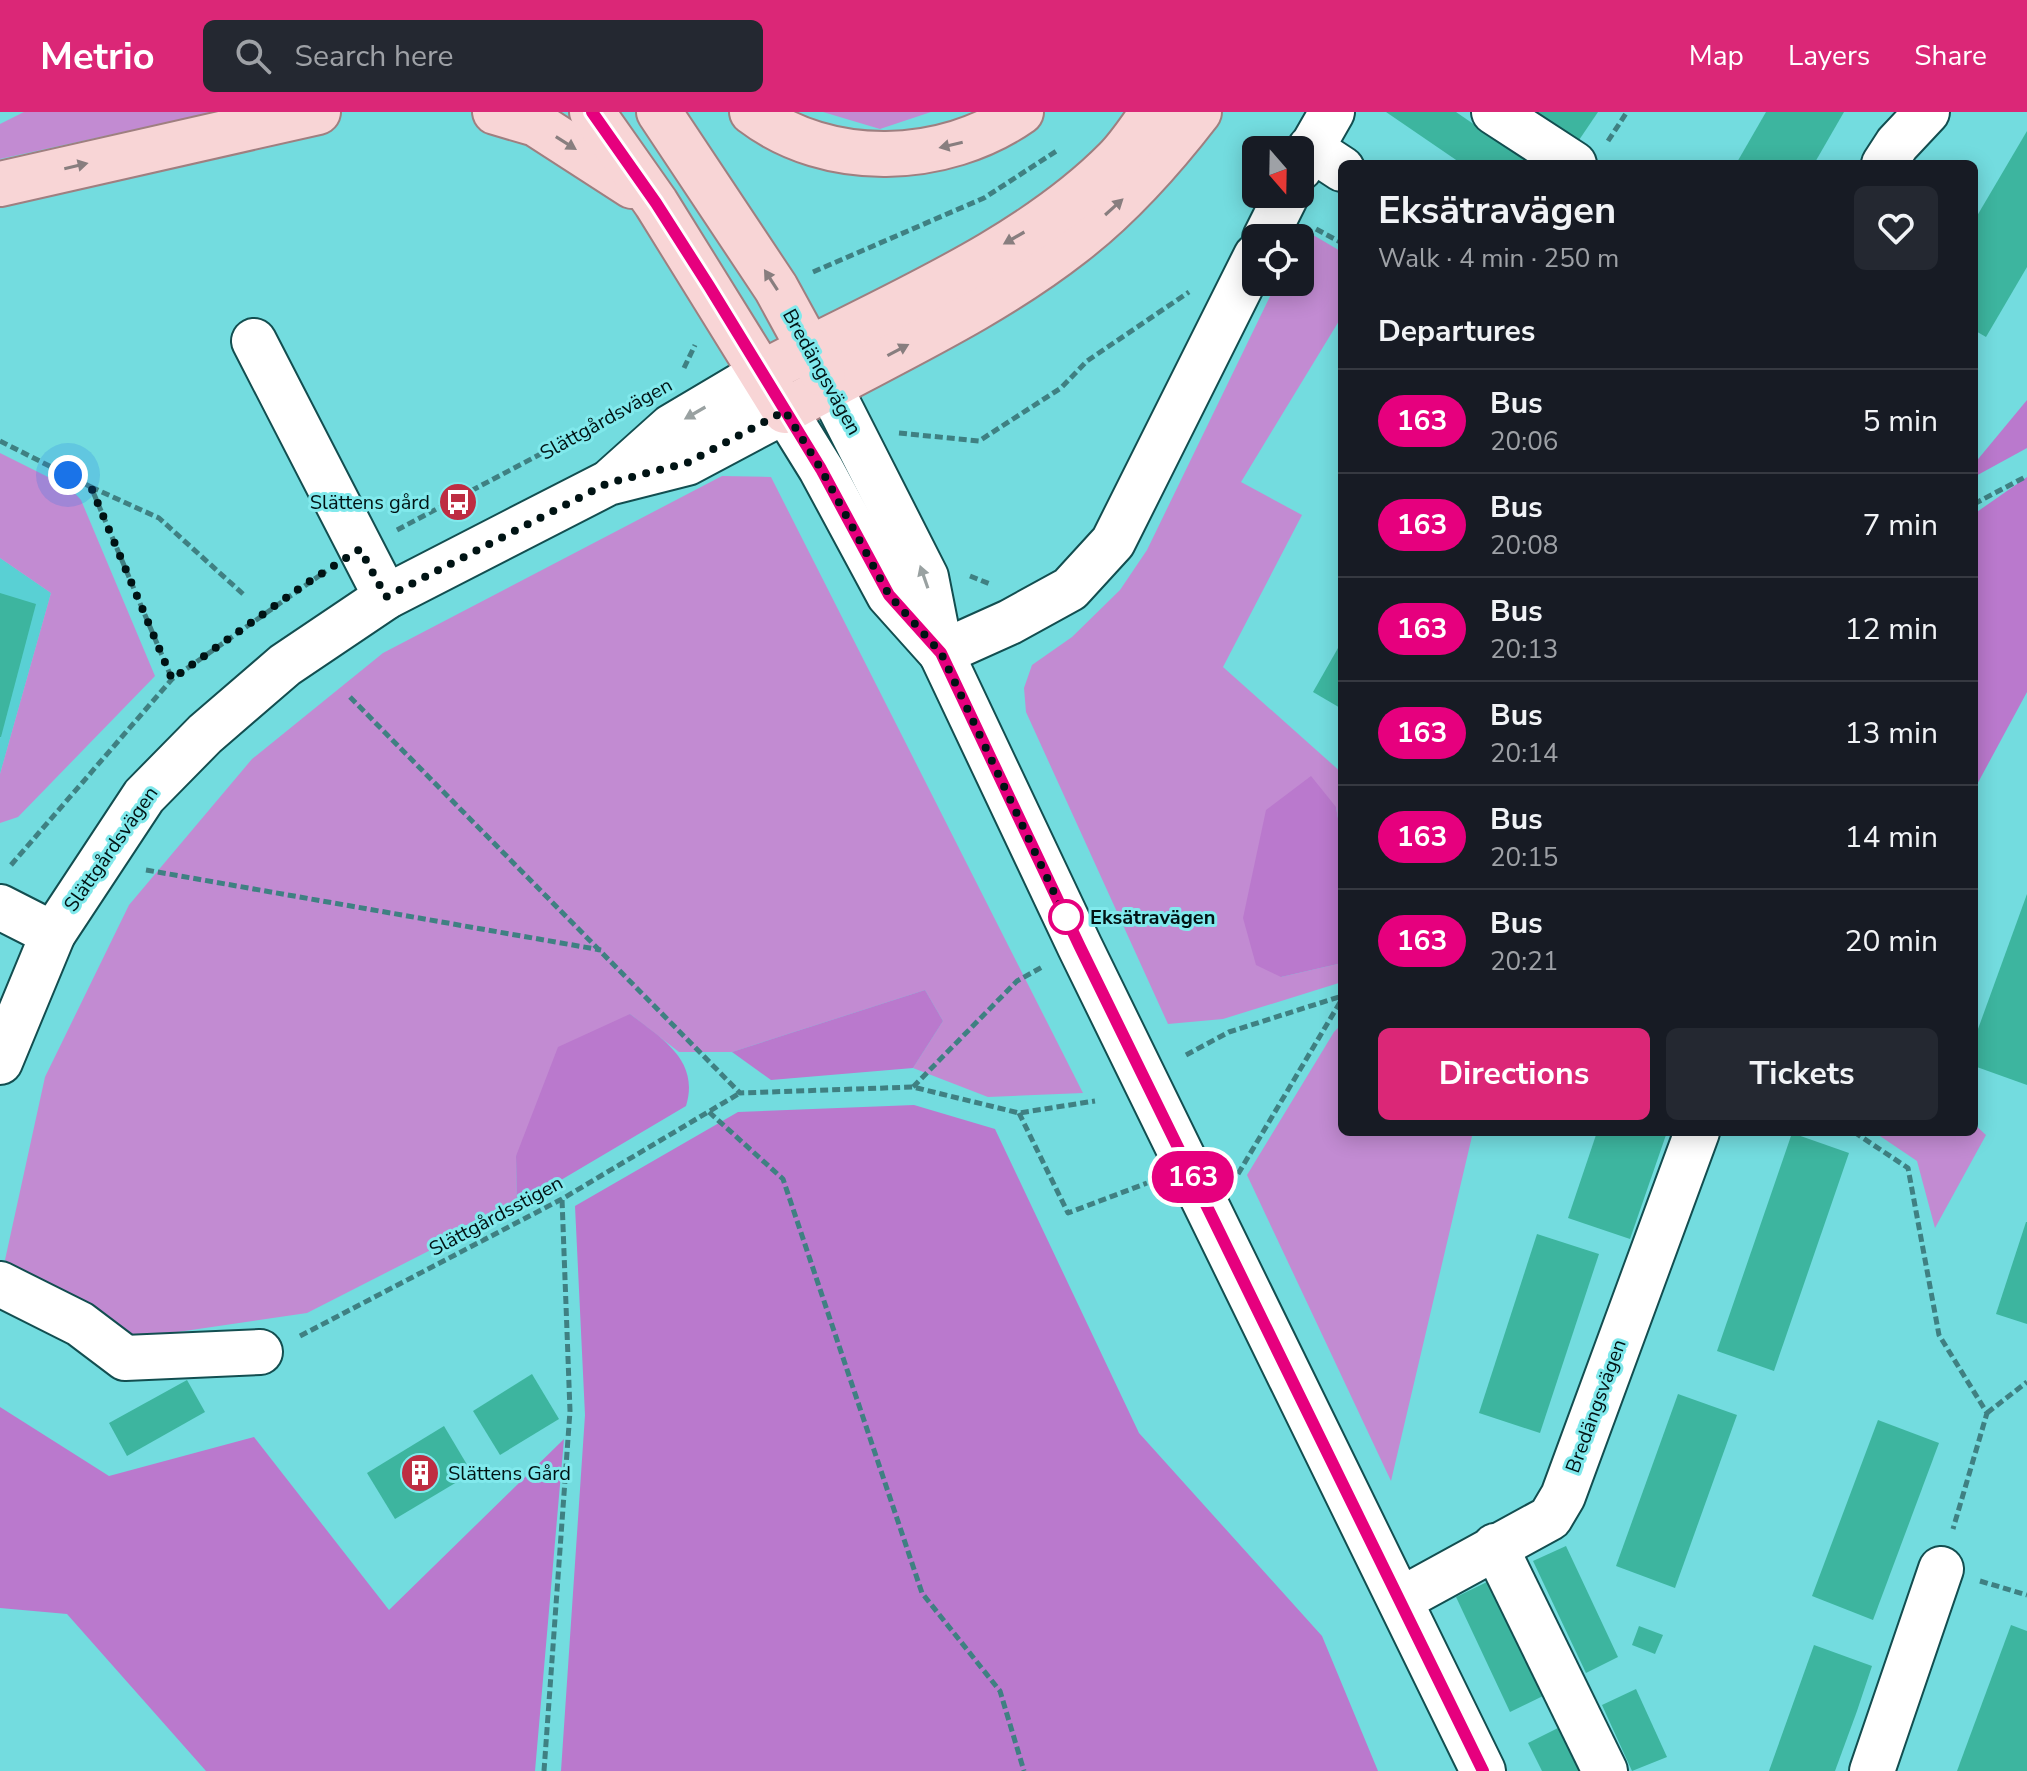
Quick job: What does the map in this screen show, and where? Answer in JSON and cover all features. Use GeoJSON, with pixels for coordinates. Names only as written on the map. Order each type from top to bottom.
{"type":"FeatureCollection","features":[{"type":"Feature","properties":{"kind":"main road"},"geometry":{"type":"LineString","coordinates":[[0,184],[318,112]]}},
{"type":"Feature","properties":{"kind":"main road"},"geometry":{"type":"LineString","coordinates":[[495,112],[536,124],[656,203]]}},
{"type":"Feature","properties":{"kind":"main road","name":"Bredängsvägen"},"geometry":{"type":"LineString","coordinates":[[592,112],[656,203],[785,411]]}},
{"type":"Feature","properties":{"kind":"main road","name":"Bredängsvägen"},"geometry":{"type":"LineString","coordinates":[[659,112],[776,288],[829,386]]}},
{"type":"Feature","properties":{"kind":"main road"},"geometry":{"type":"LineString","coordinates":[[752,112],[793,136],[831,149],[876,155],[918,152],[966,141],[1021,112]]}},
{"type":"Feature","properties":{"kind":"main road"},"geometry":{"type":"LineString","coordinates":[[762,373],[943,279],[1048,219],[1118,159],[1153,112]]}},
{"type":"Feature","properties":{"kind":"main road"},"geometry":{"type":"LineString","coordinates":[[785,411],[982,305],[1072,244],[1137,186],[1199,112]]}},
{"type":"Feature","properties":{"kind":"street"},"geometry":{"type":"LineString","coordinates":[[1494,112],[1568,160]]}},
{"type":"Feature","properties":{"kind":"street"},"geometry":{"type":"LineString","coordinates":[[1887,160],[1927,112]]}},
{"type":"Feature","properties":{"kind":"street"},"geometry":{"type":"LineString","coordinates":[[941,653],[1010,622],[1070,589],[1113,542],[1242,284]]}},
{"type":"Feature","properties":{"kind":"street"},"geometry":{"type":"LineString","coordinates":[[254,341],[386,597]]}},
{"type":"Feature","properties":{"kind":"street","name":"Slättgårdsvägen"},"geometry":{"type":"LineString","coordinates":[[608,483],[671,427],[762,373]]}},
{"type":"Feature","properties":{"kind":"street","name":"Bredängsvägen"},"geometry":{"type":"LineString","coordinates":[[829,386],[926,577],[941,653],[1080,947],[1483,1771]]}},
{"type":"Feature","properties":{"kind":"street","name":"Bredängsvägen"},"geometry":{"type":"LineString","coordinates":[[785,411],[821,469],[889,595],[941,653]]}},
{"type":"Feature","properties":{"kind":"street","name":"Slättgårdsvägen"},"geometry":{"type":"LineString","coordinates":[[0,1062],[53,934],[144,796],[205,734],[285,665],[386,597],[608,483],[687,463],[785,411]]}},
{"type":"Feature","properties":{"kind":"street"},"geometry":{"type":"LineString","coordinates":[[5,887],[53,934]]}},
{"type":"Feature","properties":{"kind":"street","name":"Bredängsvägen"},"geometry":{"type":"LineString","coordinates":[[1400,1600],[1550,1518],[1563,1496],[1696,1136]]}},
{"type":"Feature","properties":{"kind":"street"},"geometry":{"type":"LineString","coordinates":[[0,1284],[80,1324],[125,1358],[260,1352]]}},
{"type":"Feature","properties":{"kind":"street"},"geometry":{"type":"LineString","coordinates":[[1495,1546],[1605,1771]]}},
{"type":"Feature","properties":{"kind":"street"},"geometry":{"type":"LineString","coordinates":[[1872,1771],[1941,1569]]}},
{"type":"Feature","properties":{"kind":"path"},"geometry":{"type":"LineString","coordinates":[[776,288],[984,198],[1063,146]]}},
{"type":"Feature","properties":{"kind":"path"},"geometry":{"type":"LineString","coordinates":[[884,433],[979,441],[1061,388],[1087,361],[1191,291]]}},
{"type":"Feature","properties":{"kind":"path","name":"Slättgårdsvägen"},"geometry":{"type":"LineString","coordinates":[[679,379],[700,333],[729,319]]}},
{"type":"Feature","properties":{"kind":"path","name":"Slättgårdsvägen"},"geometry":{"type":"LineString","coordinates":[[5,887],[172,679],[360,549],[625,410]]}},
{"type":"Feature","properties":{"kind":"path"},"geometry":{"type":"LineString","coordinates":[[0,441],[159,518],[243,594]]}},
{"type":"Feature","properties":{"kind":"path"},"geometry":{"type":"LineString","coordinates":[[1978,502],[2027,476]]}},
{"type":"Feature","properties":{"kind":"path"},"geometry":{"type":"LineString","coordinates":[[91,487],[172,679]]}},
{"type":"Feature","properties":{"kind":"path"},"geometry":{"type":"LineString","coordinates":[[350,697],[740,1093],[913,1087],[1019,1113],[1095,1101]]}},
{"type":"Feature","properties":{"kind":"path"},"geometry":{"type":"LineString","coordinates":[[100,862],[602,950]]}},
{"type":"Feature","properties":{"kind":"path"},"geometry":{"type":"LineString","coordinates":[[913,1087],[1017,981],[1080,947]]}},
{"type":"Feature","properties":{"kind":"path"},"geometry":{"type":"LineString","coordinates":[[1186,1055],[1229,1032],[1338,998]]}},
{"type":"Feature","properties":{"kind":"path"},"geometry":{"type":"LineString","coordinates":[[1213,1217],[1338,1004]]}},
{"type":"Feature","properties":{"kind":"path","name":"Slättgårdsstigen"},"geometry":{"type":"LineString","coordinates":[[260,1352],[314,1330],[562,1199],[740,1093]]}},
{"type":"Feature","properties":{"kind":"path"},"geometry":{"type":"LineString","coordinates":[[709,1112],[783,1179],[922,1593],[1000,1691],[1024,1771]]}},
{"type":"Feature","properties":{"kind":"path"},"geometry":{"type":"LineString","coordinates":[[1019,1113],[1068,1213],[1188,1168]]}},
{"type":"Feature","properties":{"kind":"path"},"geometry":{"type":"LineString","coordinates":[[1860,1136],[1908,1168],[1939,1335],[1987,1413]]}},
{"type":"Feature","properties":{"kind":"path"},"geometry":{"type":"LineString","coordinates":[[544,1771],[570,1411],[562,1199]]}},
{"type":"Feature","properties":{"kind":"path"},"geometry":{"type":"LineString","coordinates":[[2027,1382],[1987,1413],[1941,1569],[2027,1595]]}},
{"type":"Feature","properties":{"kind":"shaded area"},"geometry":{"type":"Polygon","coordinates":[[[24,112],[214,112],[0,159],[0,124],[24,112]]]}},
{"type":"Feature","properties":{"kind":"shaded area"},"geometry":{"type":"Polygon","coordinates":[[[823,112],[931,112],[880,129],[823,112]]]}},
{"type":"Feature","properties":{"kind":"shaded area"},"geometry":{"type":"Polygon","coordinates":[[[1314,235],[1338,250],[1338,323],[1241,482],[1302,515],[1223,667],[1338,769],[1338,818],[1336,807],[1281,977],[1338,964],[1338,983],[1223,1019],[1168,1024],[1026,712],[1024,688],[1032,665],[1072,637],[1120,590],[1147,550],[1270,296],[1314,296],[1314,235]]]}},
{"type":"Feature","properties":{"kind":"shaded area"},"geometry":{"type":"Polygon","coordinates":[[[2027,400],[2027,448],[1978,475],[1978,459],[2027,400]]]}},
{"type":"Feature","properties":{"kind":"shaded area"},"geometry":{"type":"Polygon","coordinates":[[[0,453],[70,488],[81,500],[155,676],[18,817],[0,823],[0,774],[51,593],[0,558],[0,453]]]}},
{"type":"Feature","properties":{"kind":"shaded area"},"geometry":{"type":"Polygon","coordinates":[[[722,476],[771,477],[1083,1093],[988,1097],[913,1068],[943,1021],[925,990],[732,1052],[679,1052],[630,1014],[516,1156],[517,1206],[307,1313],[130,1339],[5,1260],[45,1077],[129,905],[252,759],[383,653],[722,476]]]}},
{"type":"Feature","properties":{"kind":"shaded area"},"geometry":{"type":"Polygon","coordinates":[[[2027,477],[2027,692],[1978,783],[1978,511],[2027,477]]]}},
{"type":"Feature","properties":{"kind":"shaded area"},"geometry":{"type":"Polygon","coordinates":[[[0,558],[51,593],[0,774],[0,558]]]}},
{"type":"Feature","properties":{"kind":"shaded area"},"geometry":{"type":"Polygon","coordinates":[[[1311,776],[1336,807],[1338,964],[1281,977],[1256,965],[1243,918],[1266,810],[1311,776]]]}},
{"type":"Feature","properties":{"kind":"shaded area"},"geometry":{"type":"Polygon","coordinates":[[[925,990],[943,1021],[913,1068],[771,1080],[732,1052],[925,990]]]}},
{"type":"Feature","properties":{"kind":"shaded area"},"geometry":{"type":"Polygon","coordinates":[[[630,1014],[665,1042],[683,1063],[689,1090],[686,1106],[517,1206],[516,1156],[558,1047],[630,1014]]]}},
{"type":"Feature","properties":{"kind":"shaded area"},"geometry":{"type":"Polygon","coordinates":[[[1338,1028],[1338,1136],[1472,1136],[1391,1481],[1247,1175],[1338,1028]]]}},
{"type":"Feature","properties":{"kind":"shaded area"},"geometry":{"type":"Polygon","coordinates":[[[914,1105],[995,1129],[1139,1433],[1322,1636],[1378,1771],[561,1771],[585,1415],[575,1206],[738,1112],[914,1105]]]}},
{"type":"Feature","properties":{"kind":"shaded area"},"geometry":{"type":"Polygon","coordinates":[[[1978,1128],[1986,1135],[1935,1228],[1917,1161],[1880,1136],[1978,1136],[1978,1128]]]}},
{"type":"Feature","properties":{"kind":"shaded area"},"geometry":{"type":"Polygon","coordinates":[[[0,1407],[109,1476],[254,1437],[389,1610],[564,1439],[535,1771],[206,1771],[67,1614],[0,1608],[0,1407]]]}},
{"type":"Feature","properties":{"kind":"building"},"geometry":{"type":"Polygon","coordinates":[[[1386,112],[1456,112],[1526,160],[1456,160],[1386,112]]]}},
{"type":"Feature","properties":{"kind":"building"},"geometry":{"type":"Polygon","coordinates":[[[1532,112],[1598,112],[1577,143],[1532,112]]]}},
{"type":"Feature","properties":{"kind":"building"},"geometry":{"type":"Polygon","coordinates":[[[1766,112],[1844,112],[1816,160],[1738,160],[1766,112]]]}},
{"type":"Feature","properties":{"kind":"building"},"geometry":{"type":"Polygon","coordinates":[[[2027,131],[2027,267],[1986,337],[1978,332],[1978,214],[2027,131]]]}},
{"type":"Feature","properties":{"kind":"building"},"geometry":{"type":"Polygon","coordinates":[[[0,593],[36,604],[1,737],[0,737],[0,593]]]}},
{"type":"Feature","properties":{"kind":"building"},"geometry":{"type":"Polygon","coordinates":[[[1338,648],[1338,707],[1313,692],[1338,648]]]}},
{"type":"Feature","properties":{"kind":"building"},"geometry":{"type":"Polygon","coordinates":[[[2027,894],[2027,1085],[1978,1067],[1978,1029],[2027,894]]]}},
{"type":"Feature","properties":{"kind":"building"},"geometry":{"type":"Polygon","coordinates":[[[1596,1136],[1666,1136],[1630,1239],[1568,1218],[1596,1136]]]}},
{"type":"Feature","properties":{"kind":"building"},"geometry":{"type":"Polygon","coordinates":[[[1791,1136],[1801,1136],[1849,1153],[1774,1371],[1717,1351],[1791,1136]]]}},
{"type":"Feature","properties":{"kind":"building"},"geometry":{"type":"Polygon","coordinates":[[[2027,1222],[2027,1324],[1996,1314],[2027,1222]]]}},
{"type":"Feature","properties":{"kind":"building"},"geometry":{"type":"Polygon","coordinates":[[[1537,1234],[1599,1254],[1540,1433],[1479,1413],[1537,1234]]]}},
{"type":"Feature","properties":{"kind":"building"},"geometry":{"type":"Polygon","coordinates":[[[532,1374],[559,1419],[500,1455],[473,1411],[532,1374]]]}},
{"type":"Feature","properties":{"kind":"building"},"geometry":{"type":"Polygon","coordinates":[[[187,1380],[205,1412],[127,1456],[109,1423],[187,1380]]]}},
{"type":"Feature","properties":{"kind":"building"},"geometry":{"type":"Polygon","coordinates":[[[1678,1394],[1737,1415],[1675,1588],[1616,1566],[1678,1394]]]}},
{"type":"Feature","properties":{"kind":"building"},"geometry":{"type":"Polygon","coordinates":[[[1878,1420],[1939,1443],[1873,1620],[1812,1596],[1878,1420]]]}},
{"type":"Feature","properties":{"kind":"building","name":"Slättens Gård"},"geometry":{"type":"Polygon","coordinates":[[[444,1426],[472,1473],[395,1519],[367,1473],[444,1426]]]}},
{"type":"Feature","properties":{"kind":"building"},"geometry":{"type":"Polygon","coordinates":[[[1566,1546],[1618,1657],[1586,1673],[1533,1561],[1566,1546]]]}},
{"type":"Feature","properties":{"kind":"building"},"geometry":{"type":"Polygon","coordinates":[[[1489,1581],[1543,1696],[1510,1712],[1456,1597],[1489,1581]]]}},
{"type":"Feature","properties":{"kind":"building"},"geometry":{"type":"Polygon","coordinates":[[[2011,1625],[2027,1631],[2027,1771],[1957,1771],[2011,1625]]]}},
{"type":"Feature","properties":{"kind":"building"},"geometry":{"type":"Polygon","coordinates":[[[1639,1626],[1663,1635],[1655,1654],[1632,1645],[1639,1626]]]}},
{"type":"Feature","properties":{"kind":"building"},"geometry":{"type":"Polygon","coordinates":[[[1814,1645],[1872,1666],[1857,1711],[1835,1771],[1769,1771],[1814,1645]]]}},
{"type":"Feature","properties":{"kind":"building"},"geometry":{"type":"Polygon","coordinates":[[[1636,1689],[1667,1757],[1632,1771],[1602,1705],[1636,1689]]]}},
{"type":"Feature","properties":{"kind":"building"},"geometry":{"type":"Polygon","coordinates":[[[1560,1727],[1581,1771],[1542,1771],[1528,1743],[1560,1727]]]}},
{"type":"Feature","properties":{"kind":"bus line","name":"163"},"geometry":{"type":"LineString","coordinates":[[592,112],[709,286],[821,469],[889,595],[941,653],[1080,947],[1483,1771]]}},
{"type":"Feature","properties":{"kind":"place","name":"Slättens gård"},"geometry":{"type":"Point","coordinates":[458,502]}},
{"type":"Feature","properties":{"kind":"place","name":"Eksätravägen"},"geometry":{"type":"Point","coordinates":[1066,917]}},
{"type":"Feature","properties":{"kind":"place","name":"Slättens Gård"},"geometry":{"type":"Point","coordinates":[420,1473]}},
{"type":"Feature","properties":{"kind":"route"},"geometry":{"type":"LineString","coordinates":[[68,475],[91,487],[172,679],[360,549],[386,597],[608,483],[687,463],[785,411],[821,469],[889,595],[941,653],[1067,920],[1066,917]]}}]}
